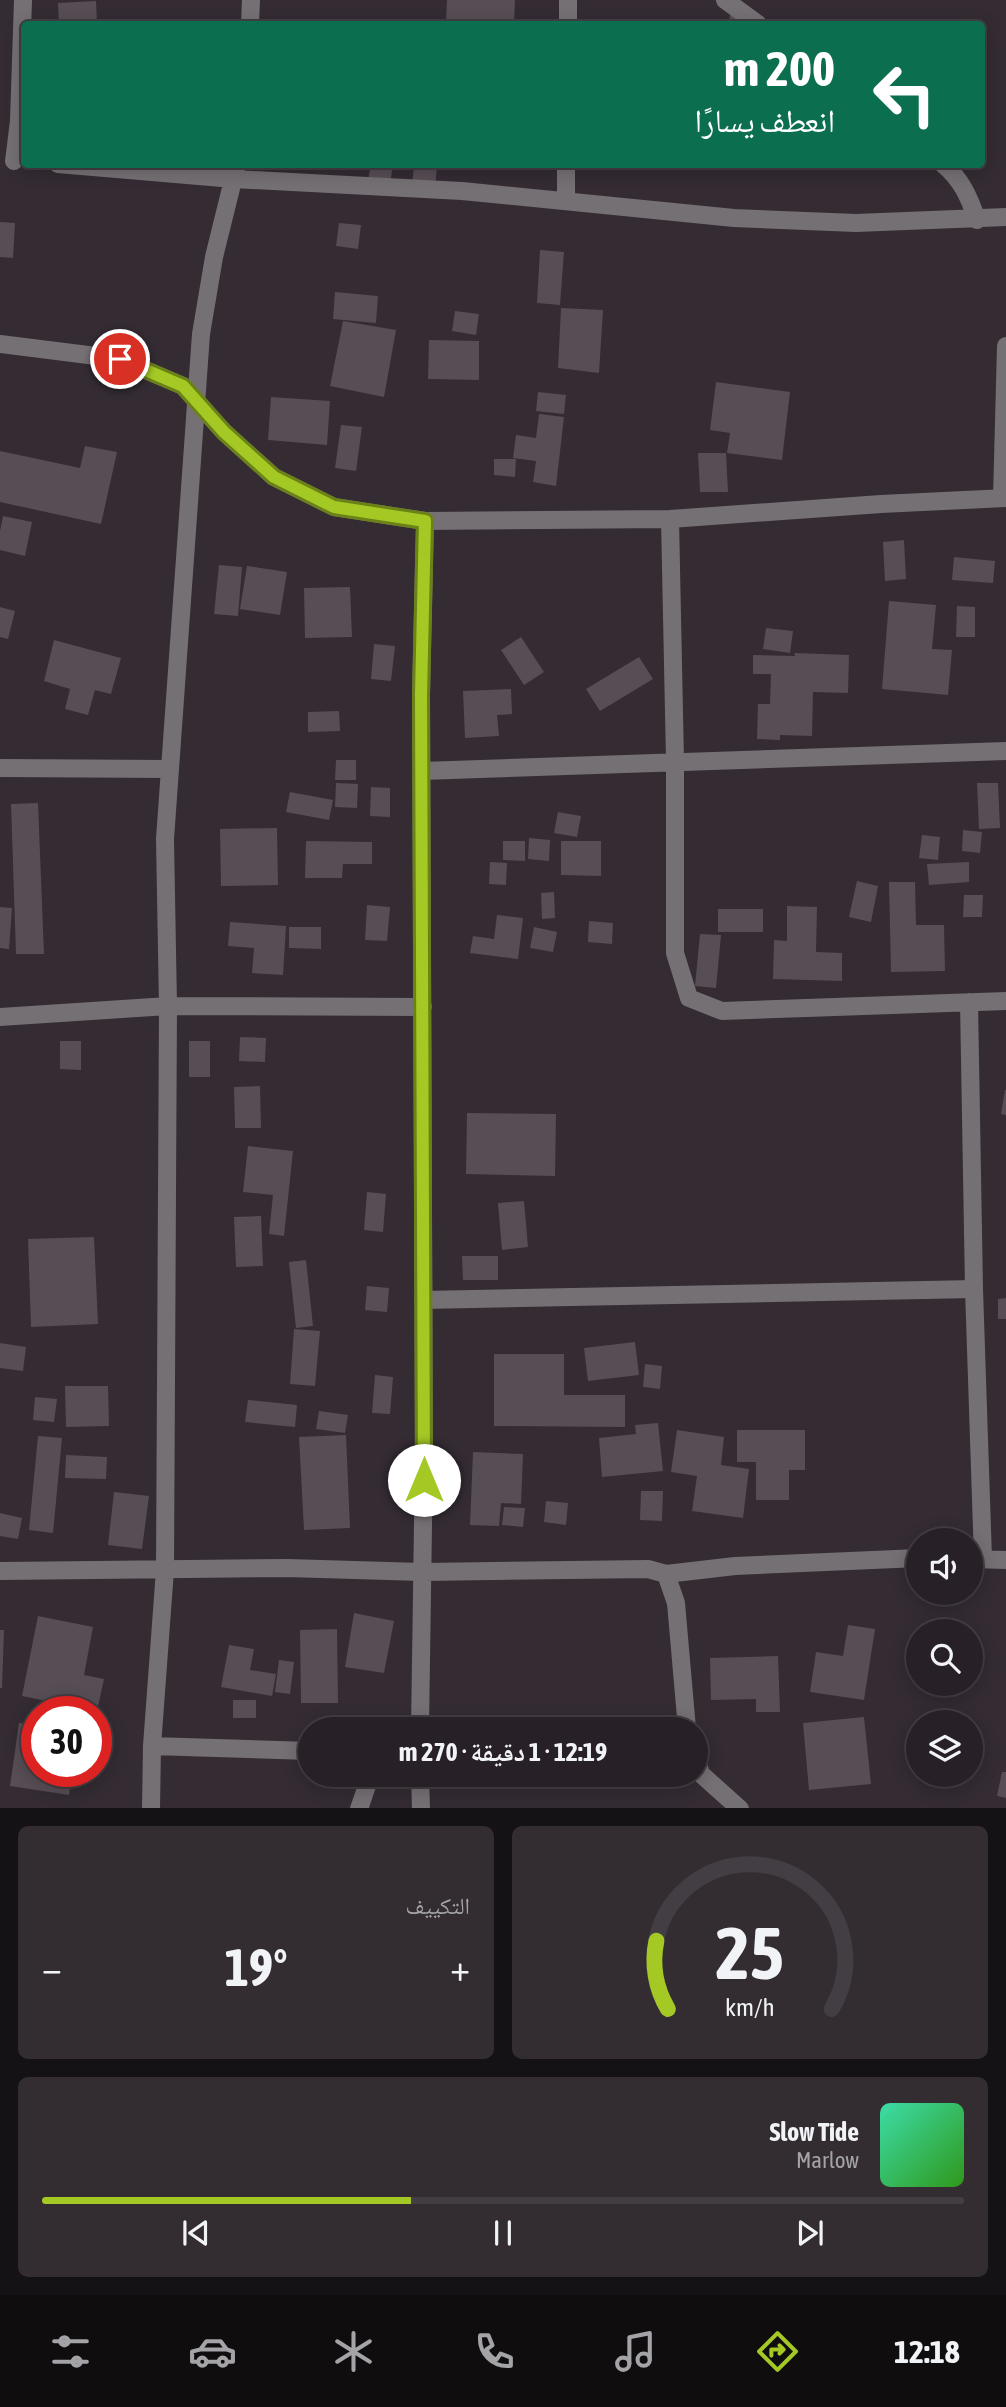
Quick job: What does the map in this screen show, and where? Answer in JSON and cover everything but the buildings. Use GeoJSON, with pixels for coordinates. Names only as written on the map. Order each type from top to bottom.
{"type":"FeatureCollection","features":[{"type":"Feature","properties":{"kind":"street"},"geometry":{"type":"LineString","coordinates":[[22,21],[23,0]]}},
{"type":"Feature","properties":{"kind":"street"},"geometry":{"type":"LineString","coordinates":[[250,21],[251,0]]}},
{"type":"Feature","properties":{"kind":"street"},"geometry":{"type":"LineString","coordinates":[[568,0],[568,21]]}},
{"type":"Feature","properties":{"kind":"street"},"geometry":{"type":"LineString","coordinates":[[725,0],[754,21]]}},
{"type":"Feature","properties":{"kind":"street"},"geometry":{"type":"LineString","coordinates":[[13,161],[20,109],[21,73]]}},
{"type":"Feature","properties":{"kind":"street"},"geometry":{"type":"LineString","coordinates":[[146,168],[235,172],[462,191],[734,218],[856,223],[1006,217]]}},
{"type":"Feature","properties":{"kind":"street"},"geometry":{"type":"LineString","coordinates":[[566,168],[566,201]]}},
{"type":"Feature","properties":{"kind":"street"},"geometry":{"type":"LineString","coordinates":[[948,168],[956,174],[968,193],[977,219]]}},
{"type":"Feature","properties":{"kind":"street"},"geometry":{"type":"LineString","coordinates":[[151,1808],[152,1746],[165,1570],[168,1006],[165,839],[201,334],[214,257],[235,172]]}},
{"type":"Feature","properties":{"kind":"street"},"geometry":{"type":"LineString","coordinates":[[0,344],[120,359],[183,386],[224,432],[274,477],[334,507],[425,521],[670,519],[1004,498],[1006,346]]}},
{"type":"Feature","properties":{"kind":"street"},"geometry":{"type":"LineString","coordinates":[[670,519],[675,761],[675,953],[689,998],[723,1011],[1006,1001]]}},
{"type":"Feature","properties":{"kind":"street"},"geometry":{"type":"LineString","coordinates":[[419,1717],[424,1300],[422,771],[425,521]]}},
{"type":"Feature","properties":{"kind":"street"},"geometry":{"type":"LineString","coordinates":[[422,771],[1006,751]]}},
{"type":"Feature","properties":{"kind":"street"},"geometry":{"type":"LineString","coordinates":[[0,768],[169,769]]}},
{"type":"Feature","properties":{"kind":"street"},"geometry":{"type":"LineString","coordinates":[[969,1002],[977,1528]]}},
{"type":"Feature","properties":{"kind":"street"},"geometry":{"type":"LineString","coordinates":[[0,1017],[168,1006],[423,1007]]}},
{"type":"Feature","properties":{"kind":"street"},"geometry":{"type":"LineString","coordinates":[[424,1300],[974,1289]]}},
{"type":"Feature","properties":{"kind":"street"},"geometry":{"type":"LineString","coordinates":[[0,1571],[287,1569],[422,1573],[648,1569],[666,1574],[735,1566],[906,1559]]}},
{"type":"Feature","properties":{"kind":"street"},"geometry":{"type":"LineString","coordinates":[[983,1559],[1006,1560]]}},
{"type":"Feature","properties":{"kind":"street"},"geometry":{"type":"LineString","coordinates":[[666,1574],[676,1602],[686,1717]]}},
{"type":"Feature","properties":{"kind":"street"},"geometry":{"type":"LineString","coordinates":[[152,1746],[298,1751]]}},
{"type":"Feature","properties":{"kind":"street"},"geometry":{"type":"LineString","coordinates":[[708,1780],[740,1808]]}},
{"type":"Feature","properties":{"kind":"street"},"geometry":{"type":"LineString","coordinates":[[359,1808],[366,1787]]}},
{"type":"Feature","properties":{"kind":"street"},"geometry":{"type":"LineString","coordinates":[[420,1787],[421,1808]]}},
{"type":"Feature","properties":{"kind":"route"},"geometry":{"type":"LineString","coordinates":[[120,359],[183,386],[224,432],[274,477],[334,507],[425,521],[421,695],[424,1480]]}}]}
